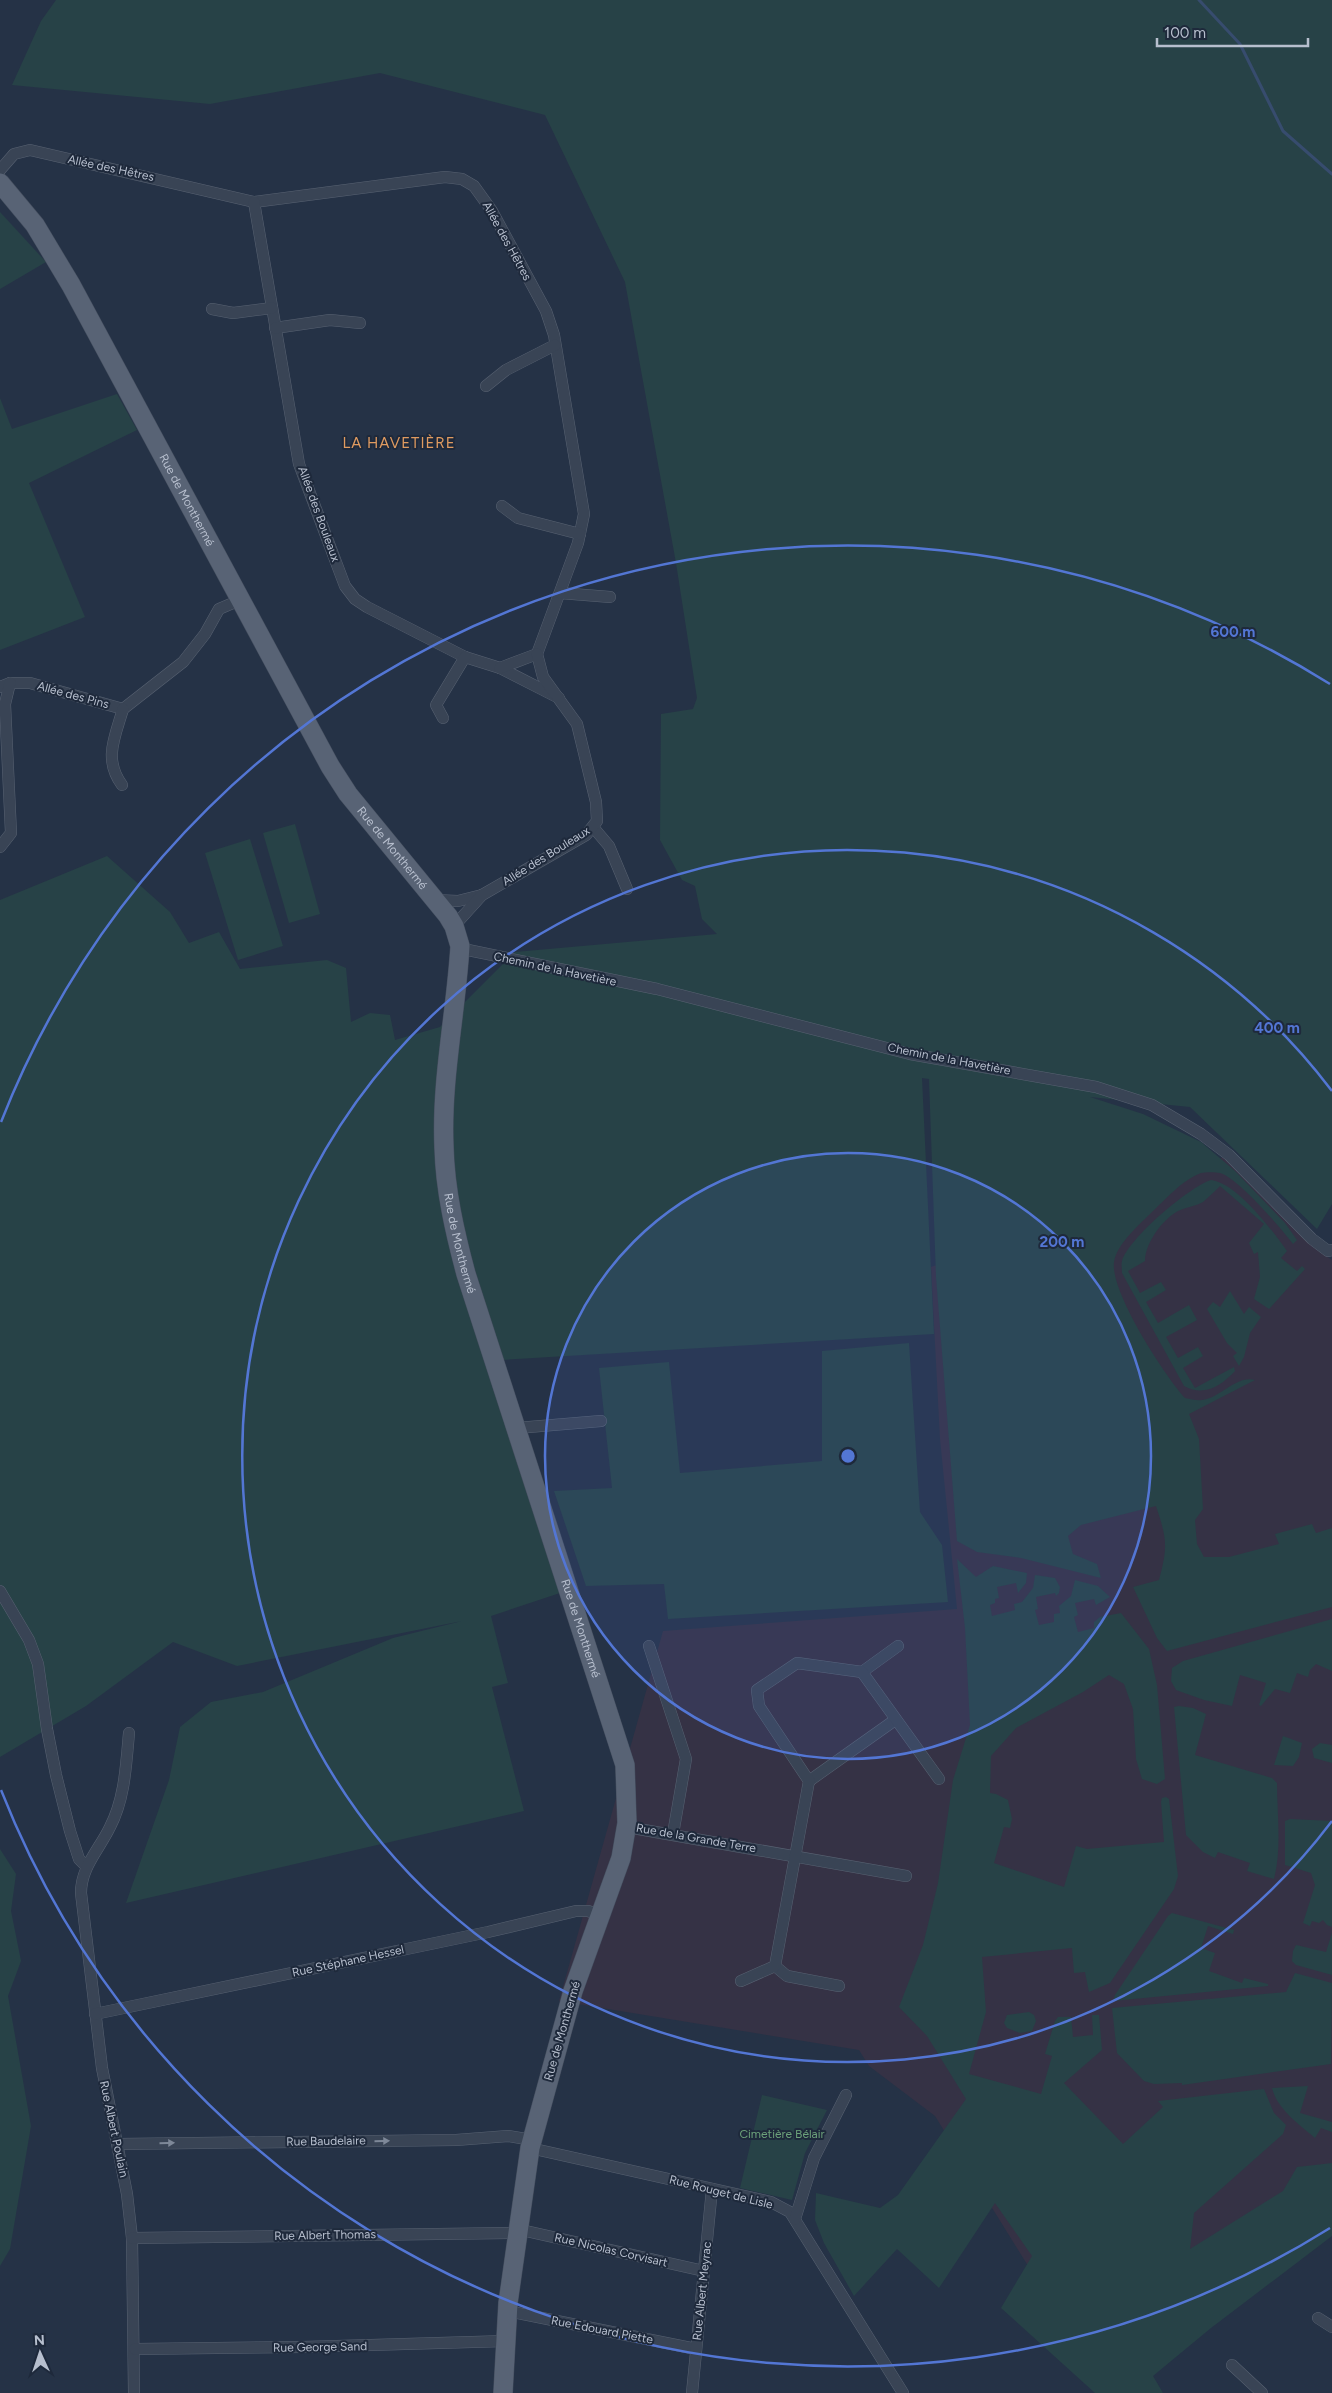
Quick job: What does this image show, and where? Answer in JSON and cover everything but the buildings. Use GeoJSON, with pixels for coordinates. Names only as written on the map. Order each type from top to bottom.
{"type":"FeatureCollection","features":[{"type":"Feature","properties":{"kind":"main road","name":"Rue de Monthermé"},"geometry":{"type":"LineString","coordinates":[[0,183],[35,225],[71,285],[339,780],[348,794],[429,891],[454,926],[460,946],[444,1107],[444,1148],[452,1224],[466,1274],[625,1765],[628,1790],[627,1827],[622,1858],[573,1991],[531,2144],[507,2311],[506,2393]]}},
{"type":"Feature","properties":{"kind":"street","name":"Allée des Hêtres"},"geometry":{"type":"LineString","coordinates":[[0,170],[14,154],[30,150],[254,202],[445,177],[462,178],[474,186],[492,211],[546,311],[555,345],[584,514],[580,534],[537,654]]}},
{"type":"Feature","properties":{"kind":"street","name":"Allée des Bouleaux"},"geometry":{"type":"LineString","coordinates":[[254,202],[299,464],[345,586],[355,599],[367,607],[466,657],[500,668],[559,698]]}},
{"type":"Feature","properties":{"kind":"street"},"geometry":{"type":"LineString","coordinates":[[212,309],[233,313],[272,308]]}},
{"type":"Feature","properties":{"kind":"street"},"geometry":{"type":"LineString","coordinates":[[275,328],[330,320],[360,323]]}},
{"type":"Feature","properties":{"kind":"street"},"geometry":{"type":"LineString","coordinates":[[486,386],[506,370],[555,345]]}},
{"type":"Feature","properties":{"kind":"street"},"geometry":{"type":"LineString","coordinates":[[502,506],[518,518],[580,534]]}},
{"type":"Feature","properties":{"kind":"street"},"geometry":{"type":"LineString","coordinates":[[560,593],[610,597]]}},
{"type":"Feature","properties":{"kind":"street","name":"Allée des Pins"},"geometry":{"type":"LineString","coordinates":[[0,847],[11,833],[5,685],[30,683],[123,709],[183,662],[205,634],[219,609],[240,600]]}},
{"type":"Feature","properties":{"kind":"street","name":"Allée des Bouleaux"},"geometry":{"type":"LineString","coordinates":[[454,926],[482,895],[586,835],[597,821],[596,802],[577,724],[543,677],[537,654]]}},
{"type":"Feature","properties":{"kind":"street"},"geometry":{"type":"LineString","coordinates":[[500,668],[537,654]]}},
{"type":"Feature","properties":{"kind":"street"},"geometry":{"type":"LineString","coordinates":[[443,718],[436,705],[466,657]]}},
{"type":"Feature","properties":{"kind":"street"},"geometry":{"type":"LineString","coordinates":[[122,785],[113,773],[111,756],[123,709]]}},
{"type":"Feature","properties":{"kind":"street"},"geometry":{"type":"LineString","coordinates":[[594,827],[609,846],[627,890]]}},
{"type":"Feature","properties":{"kind":"street","name":"Allée des Bouleaux"},"geometry":{"type":"LineString","coordinates":[[434,900],[458,900],[482,895]]}},
{"type":"Feature","properties":{"kind":"street","name":"Chemin de la Havetière"},"geometry":{"type":"LineString","coordinates":[[460,946],[496,956],[657,989],[910,1054],[1096,1087],[1152,1105],[1201,1134],[1228,1156],[1312,1239],[1328,1251],[1332,1250]]}},
{"type":"Feature","properties":{"kind":"street"},"geometry":{"type":"LineString","coordinates":[[517,1428],[601,1421]]}},
{"type":"Feature","properties":{"kind":"street"},"geometry":{"type":"LineString","coordinates":[[0,1592],[29,1640],[38,1664],[47,1729],[56,1775],[70,1832],[80,1859],[86,1866]]}},
{"type":"Feature","properties":{"kind":"street"},"geometry":{"type":"LineString","coordinates":[[649,1646],[686,1759],[673,1834]]}},
{"type":"Feature","properties":{"kind":"street"},"geometry":{"type":"LineString","coordinates":[[809,1781],[758,1706],[757,1690],[797,1663],[862,1672],[898,1646]]}},
{"type":"Feature","properties":{"kind":"street"},"geometry":{"type":"LineString","coordinates":[[862,1672],[939,1779]]}},
{"type":"Feature","properties":{"kind":"street"},"geometry":{"type":"LineString","coordinates":[[775,1966],[809,1781],[895,1720]]}},
{"type":"Feature","properties":{"kind":"street","name":"Rue Albert Poulain"},"geometry":{"type":"LineString","coordinates":[[129,1733],[126,1778],[120,1803],[110,1827],[86,1866],[81,1880],[81,1893],[109,2112],[118,2144],[128,2194],[132,2238],[135,2349],[134,2393]]}},
{"type":"Feature","properties":{"kind":"street","name":"Rue de la Grande Terre"},"geometry":{"type":"LineString","coordinates":[[627,1827],[906,1876]]}},
{"type":"Feature","properties":{"kind":"street","name":"Rue Stéphane Hessel"},"geometry":{"type":"LineString","coordinates":[[95,2014],[488,1932],[576,1911],[588,1911],[600,1915]]}},
{"type":"Feature","properties":{"kind":"street"},"geometry":{"type":"LineString","coordinates":[[741,1981],[775,1966]]}},
{"type":"Feature","properties":{"kind":"street"},"geometry":{"type":"LineString","coordinates":[[775,1966],[787,1976],[839,1986]]}},
{"type":"Feature","properties":{"kind":"street"},"geometry":{"type":"LineString","coordinates":[[795,2219],[814,2158],[846,2095]]}},
{"type":"Feature","properties":{"kind":"street","name":"Rue Baudelaire"},"geometry":{"type":"LineString","coordinates":[[118,2144],[456,2140],[500,2136],[531,2144]]}},
{"type":"Feature","properties":{"kind":"street","name":"Rue Rouget de Lisle"},"geometry":{"type":"LineString","coordinates":[[531,2144],[771,2202],[790,2212],[903,2393]]}},
{"type":"Feature","properties":{"kind":"street","name":"Rue Albert Meyrac"},"geometry":{"type":"LineString","coordinates":[[692,2393],[712,2189]]}},
{"type":"Feature","properties":{"kind":"street","name":"Rue Albert Thomas"},"geometry":{"type":"LineString","coordinates":[[132,2238],[517,2231]]}},
{"type":"Feature","properties":{"kind":"street","name":"Rue Nicolas Corvisart"},"geometry":{"type":"LineString","coordinates":[[517,2231],[704,2271]]}},
{"type":"Feature","properties":{"kind":"street","name":"Rue Edouard Piette"},"geometry":{"type":"LineString","coordinates":[[507,2311],[696,2349]]}},
{"type":"Feature","properties":{"kind":"street"},"geometry":{"type":"LineString","coordinates":[[1318,2318],[1332,2327]]}},
{"type":"Feature","properties":{"kind":"street","name":"Rue George Sand"},"geometry":{"type":"LineString","coordinates":[[135,2349],[303,2348],[506,2341]]}},
{"type":"Feature","properties":{"kind":"street"},"geometry":{"type":"LineString","coordinates":[[1232,2365],[1262,2393]]}},
{"type":"Feature","properties":{"kind":"shaded area"},"geometry":{"type":"Polygon","coordinates":[[[1229,1155],[1316,1249],[1332,1260],[1332,2234],[1107,2393],[935,2116],[869,2066],[859,2050],[559,2001],[663,1631],[957,1609],[940,1439],[931,1267],[1229,1155]]]}},
{"type":"Feature","properties":{"kind":"green space"},"geometry":{"type":"Polygon","coordinates":[[[56,0],[1332,0],[1332,1204],[1317,1229],[1190,1107],[1090,1097],[1143,1114],[1201,1142],[1235,1171],[1285,1223],[1297,1240],[1293,1244],[1259,1204],[1228,1177],[1220,1173],[1201,1173],[1187,1180],[1174,1191],[1129,1236],[1116,1255],[1114,1262],[1115,1276],[1129,1312],[1140,1333],[1165,1372],[1185,1398],[1202,1400],[1216,1395],[1241,1381],[1255,1380],[1189,1414],[1199,1439],[1203,1509],[1195,1520],[1197,1544],[1204,1557],[1229,1557],[1279,1544],[1275,1534],[1312,1524],[1316,1533],[1332,1528],[1332,1607],[1167,1651],[1157,1638],[1133,1587],[1159,1580],[1164,1559],[1165,1543],[1156,1506],[1081,1525],[1068,1536],[1073,1554],[1097,1564],[1101,1578],[1021,1558],[977,1552],[957,1541],[936,1277],[929,1079],[922,1078],[934,1334],[485,1361],[560,1593],[491,1616],[508,1683],[492,1687],[524,1811],[126,1903],[169,1780],[180,1727],[211,1702],[263,1692],[393,1638],[462,1621],[237,1666],[173,1642],[86,1706],[0,1757],[0,900],[107,856],[170,912],[189,943],[219,932],[240,969],[327,960],[346,968],[351,1022],[370,1013],[390,1015],[395,1040],[440,1027],[515,952],[717,934],[702,919],[695,886],[682,880],[660,840],[661,714],[693,709],[697,698],[676,563],[625,282],[545,115],[380,73],[210,104],[12,85],[41,21],[56,0]]]}},
{"type":"Feature","properties":{"kind":"green space"},"geometry":{"type":"Polygon","coordinates":[[[0,212],[46,262],[0,289],[0,212]]]}},
{"type":"Feature","properties":{"kind":"green space"},"geometry":{"type":"Polygon","coordinates":[[[117,394],[137,430],[29,483],[85,617],[0,650],[0,398],[12,429],[117,394]]]}},
{"type":"Feature","properties":{"kind":"green space"},"geometry":{"type":"Polygon","coordinates":[[[295,824],[320,914],[289,923],[263,833],[295,824]]]}},
{"type":"Feature","properties":{"kind":"green space"},"geometry":{"type":"Polygon","coordinates":[[[250,839],[283,946],[238,960],[205,853],[250,839]]]}},
{"type":"Feature","properties":{"kind":"green space"},"geometry":{"type":"Polygon","coordinates":[[[1211,1180],[1232,1189],[1243,1198],[1287,1251],[1281,1258],[1297,1271],[1302,1266],[1305,1269],[1269,1309],[1254,1299],[1260,1277],[1258,1252],[1254,1254],[1249,1243],[1264,1224],[1220,1186],[1203,1202],[1178,1211],[1161,1226],[1151,1239],[1145,1261],[1128,1271],[1140,1293],[1161,1282],[1166,1290],[1146,1302],[1158,1323],[1189,1305],[1197,1320],[1166,1337],[1178,1358],[1198,1347],[1203,1356],[1183,1368],[1195,1388],[1234,1367],[1235,1371],[1218,1385],[1205,1390],[1198,1390],[1184,1386],[1122,1273],[1122,1261],[1136,1240],[1161,1214],[1189,1192],[1211,1180]]]}},
{"type":"Feature","properties":{"kind":"green space"},"geometry":{"type":"Polygon","coordinates":[[[1230,1291],[1244,1314],[1249,1307],[1261,1317],[1250,1333],[1244,1357],[1239,1366],[1233,1356],[1237,1353],[1227,1343],[1207,1309],[1213,1302],[1220,1307],[1230,1291]]]}},
{"type":"Feature","properties":{"kind":"green space"},"geometry":{"type":"Polygon","coordinates":[[[909,1343],[920,1512],[942,1545],[948,1602],[668,1619],[664,1584],[586,1586],[554,1491],[612,1488],[599,1368],[669,1362],[680,1473],[822,1461],[822,1351],[909,1343]]]}},
{"type":"Feature","properties":{"kind":"green space"},"geometry":{"type":"Polygon","coordinates":[[[957,1559],[976,1577],[993,1566],[1027,1573],[1026,1583],[1018,1593],[1016,1583],[997,1587],[999,1598],[995,1599],[995,1603],[990,1605],[992,1616],[1015,1610],[1014,1604],[1022,1602],[1033,1588],[1035,1575],[1055,1578],[1060,1587],[1059,1593],[1056,1596],[1055,1593],[1036,1597],[1038,1609],[1035,1610],[1039,1625],[1054,1622],[1054,1614],[1060,1613],[1059,1606],[1071,1596],[1075,1580],[1098,1586],[1110,1597],[1096,1605],[1094,1599],[1075,1603],[1078,1615],[1074,1617],[1078,1632],[1094,1628],[1094,1622],[1100,1617],[1121,1613],[1149,1649],[1157,1685],[1165,1779],[1157,1784],[1142,1779],[1136,1759],[1133,1709],[1124,1684],[1109,1675],[1083,1692],[1016,1728],[991,1756],[990,1793],[1008,1800],[1012,1819],[1010,1828],[1004,1827],[994,1863],[1064,1887],[1076,1846],[1087,1849],[1164,1842],[1161,1802],[1162,1798],[1166,1797],[1169,1799],[1178,1876],[1174,1889],[1110,1983],[1089,1992],[1085,1972],[1074,1973],[1072,1948],[982,1957],[986,2012],[969,2074],[1041,2094],[1052,2056],[1045,2054],[1055,2021],[1058,2017],[1071,2017],[1073,2037],[1093,2035],[1092,2015],[1099,2015],[1102,2050],[1064,2083],[1123,2144],[1163,2107],[1158,2101],[1264,2089],[1274,2113],[1286,2125],[1283,2134],[1194,2213],[1190,2249],[1283,2191],[1297,2167],[1332,2163],[1332,2236],[1211,2328],[1153,2376],[1163,2393],[1095,2393],[1001,2308],[1032,2256],[995,2203],[939,2288],[897,2249],[854,2296],[824,2243],[815,2220],[816,2193],[880,2208],[898,2195],[966,2099],[927,2036],[899,2007],[923,1945],[938,1883],[953,1780],[970,1725],[965,1628],[957,1559]]]}},
{"type":"Feature","properties":{"kind":"green space"},"geometry":{"type":"Polygon","coordinates":[[[1332,1619],[1332,1671],[1316,1664],[1310,1670],[1308,1677],[1297,1673],[1290,1693],[1275,1689],[1261,1706],[1259,1705],[1266,1683],[1240,1675],[1232,1706],[1204,1700],[1176,1690],[1171,1681],[1172,1668],[1183,1661],[1332,1619]]]}},
{"type":"Feature","properties":{"kind":"green space"},"geometry":{"type":"Polygon","coordinates":[[[1174,1707],[1193,1708],[1206,1714],[1195,1755],[1272,1778],[1277,1783],[1278,1855],[1274,1879],[1247,1871],[1250,1863],[1218,1852],[1215,1858],[1203,1852],[1186,1835],[1174,1707]]]}},
{"type":"Feature","properties":{"kind":"green space"},"geometry":{"type":"Polygon","coordinates":[[[1283,1736],[1302,1743],[1299,1757],[1293,1766],[1274,1765],[1283,1736]]]}},
{"type":"Feature","properties":{"kind":"green space"},"geometry":{"type":"Polygon","coordinates":[[[1320,1743],[1332,1745],[1332,1763],[1314,1758],[1312,1749],[1320,1743]]]}},
{"type":"Feature","properties":{"kind":"green space"},"geometry":{"type":"Polygon","coordinates":[[[1290,1819],[1332,1821],[1332,1927],[1323,1920],[1319,1923],[1312,1921],[1310,1926],[1303,1923],[1315,1885],[1311,1873],[1285,1865],[1285,1821],[1290,1819]]]}},
{"type":"Feature","properties":{"kind":"green space"},"geometry":{"type":"Polygon","coordinates":[[[0,1849],[16,1874],[11,1911],[21,1961],[8,1996],[31,2126],[10,2249],[0,2266],[0,1849]]]}},
{"type":"Feature","properties":{"kind":"green space"},"geometry":{"type":"Polygon","coordinates":[[[1172,1913],[1234,1930],[1233,1934],[1208,1926],[1201,1948],[1215,1953],[1209,1971],[1242,1983],[1244,1978],[1268,1984],[1268,1986],[1113,2001],[1115,1995],[1168,1916],[1172,1913]]]}},
{"type":"Feature","properties":{"kind":"green space"},"geometry":{"type":"Polygon","coordinates":[[[1332,1933],[1332,1975],[1296,1965],[1292,1961],[1296,1945],[1326,1952],[1332,1933]]]}},
{"type":"Feature","properties":{"kind":"green space"},"geometry":{"type":"Polygon","coordinates":[[[1295,1973],[1332,1983],[1331,2064],[1182,2085],[1182,2083],[1154,2084],[1144,2081],[1117,2053],[1112,2008],[1286,1992],[1295,1973]]]}},
{"type":"Feature","properties":{"kind":"green space"},"geometry":{"type":"Polygon","coordinates":[[[1029,2012],[1034,2015],[1036,2021],[1032,2031],[1020,2033],[1007,2028],[1004,2023],[1007,2015],[1029,2012]]]}},
{"type":"Feature","properties":{"kind":"green space"},"geometry":{"type":"Polygon","coordinates":[[[1308,2086],[1300,2113],[1332,2122],[1332,2132],[1321,2128],[1315,2138],[1284,2109],[1272,2088],[1308,2086]]]}},
{"type":"Feature","properties":{"kind":"green space","name":"Cimetière Bélair"},"geometry":{"type":"Polygon","coordinates":[[[762,2095],[827,2110],[805,2153],[792,2200],[740,2188],[762,2095]]]}},
{"type":"Feature","properties":{"kind":"waterway"},"geometry":{"type":"LineString","coordinates":[[1199,0],[1240,44],[1283,131],[1332,174]]}},
{"type":"Feature","properties":{"kind":"district","name":"LA HAVETIÈRE"},"geometry":{"type":"Point","coordinates":[399,443]}}]}
